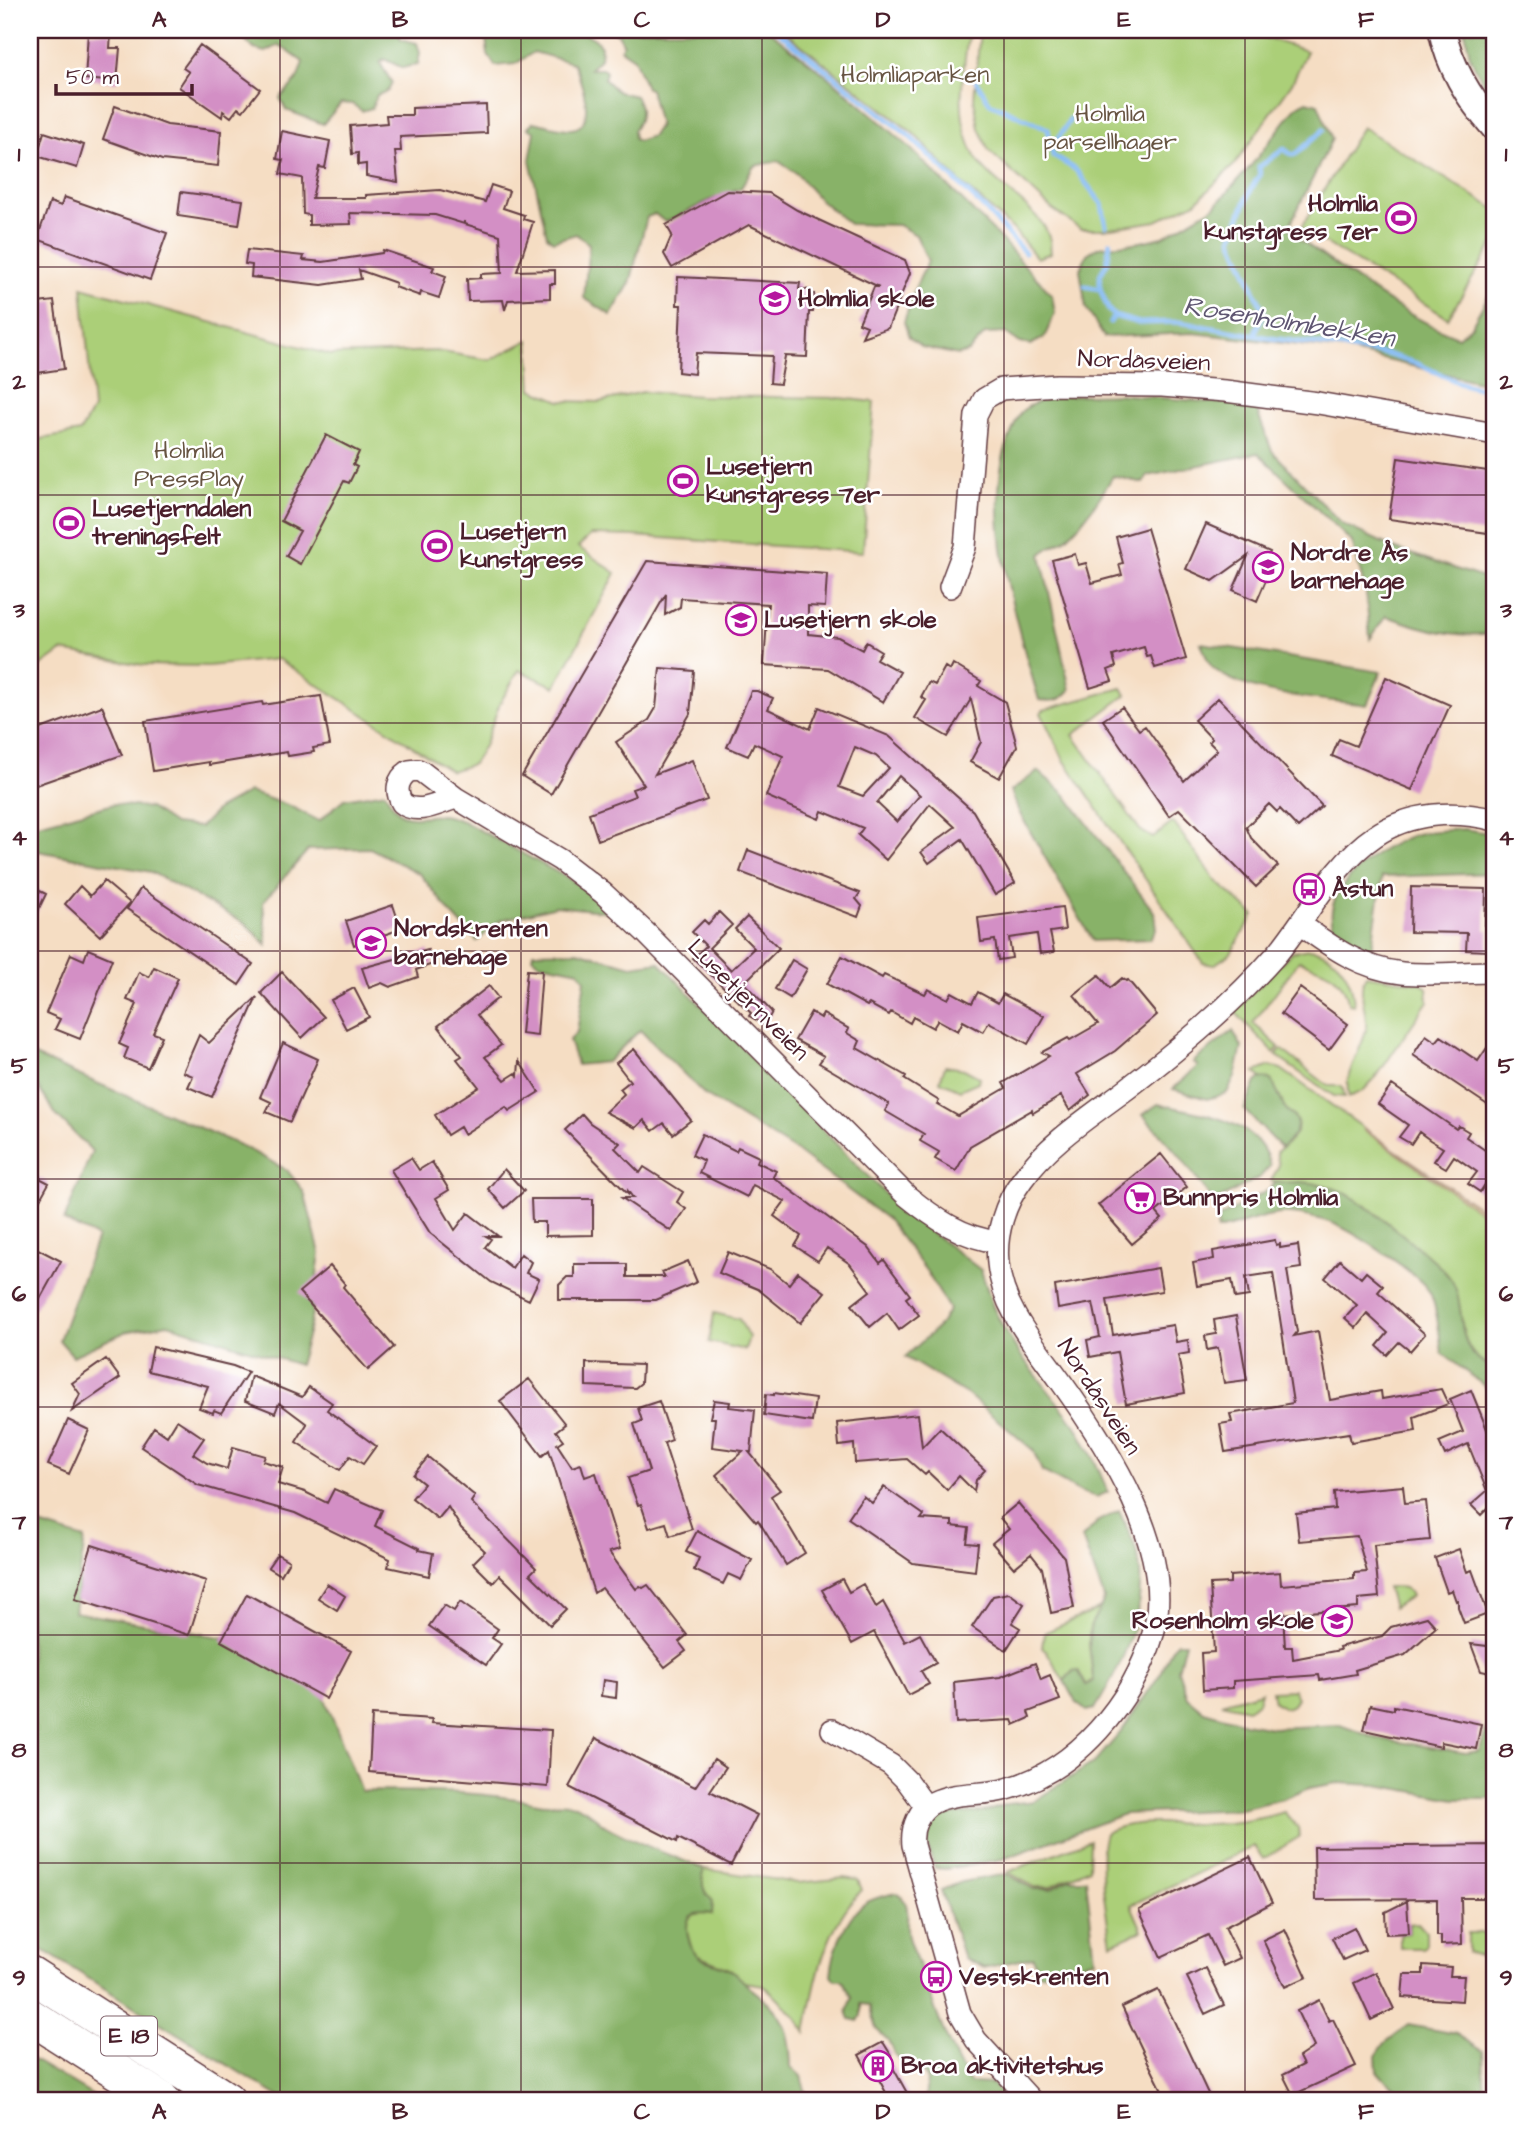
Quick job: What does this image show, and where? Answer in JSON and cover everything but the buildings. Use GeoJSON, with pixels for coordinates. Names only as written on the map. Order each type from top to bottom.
{"type":"FeatureCollection","features":[{"type":"Feature","properties":{"kind":"highway","name":"E 18"},"geometry":{"type":"LineString","coordinates":[[30,1974],[227,2100]]}},
{"type":"Feature","properties":{"kind":"highway","name":"E 18"},"geometry":{"type":"LineString","coordinates":[[30,2016],[162,2100]]}},
{"type":"Feature","properties":{"kind":"street"},"geometry":{"type":"LineString","coordinates":[[1442,30],[1452,63],[1462,83],[1495,128]]}},
{"type":"Feature","properties":{"kind":"street","name":"Nordåsveien"},"geometry":{"type":"LineString","coordinates":[[950,587],[965,547],[976,415],[984,399],[997,390],[1067,384],[1194,388],[1318,403],[1495,434]]}},
{"type":"Feature","properties":{"kind":"street","name":"Lusetjernveien"},"geometry":{"type":"LineString","coordinates":[[456,797],[560,860],[603,893],[645,932],[870,1161],[920,1207],[965,1234],[998,1242]]}},
{"type":"Feature","properties":{"kind":"street","name":"Nordåsveien"},"geometry":{"type":"LineString","coordinates":[[926,1807],[948,1797],[988,1793],[1018,1786],[1067,1759],[1093,1735],[1119,1704],[1139,1671],[1156,1623],[1157,1570],[1139,1517],[1094,1429],[1030,1340],[1013,1311],[999,1273],[998,1242],[1003,1216],[1014,1191],[1052,1147],[1172,1053],[1223,1008],[1275,956],[1345,863],[1376,835],[1410,819],[1429,816],[1464,814],[1495,820]]}},
{"type":"Feature","properties":{"kind":"street"},"geometry":{"type":"LineString","coordinates":[[1300,924],[1344,954],[1382,970],[1422,974],[1495,972]]}},
{"type":"Feature","properties":{"kind":"street"},"geometry":{"type":"LineString","coordinates":[[832,1730],[891,1765],[926,1807],[914,1826],[913,1845],[956,2001],[976,2040],[1031,2100]]}},
{"type":"Feature","properties":{"kind":"green space"},"geometry":{"type":"Polygon","coordinates":[[[236,30],[397,30],[401,39],[417,43],[420,53],[418,64],[403,68],[384,59],[380,63],[392,83],[388,91],[377,95],[372,108],[362,111],[352,104],[341,103],[323,124],[286,110],[280,98],[297,80],[303,62],[279,45],[266,52],[254,49],[236,30]]]}},
{"type":"Feature","properties":{"kind":"green space"},"geometry":{"type":"Polygon","coordinates":[[[485,30],[579,30],[595,39],[601,46],[600,59],[590,69],[603,69],[606,72],[604,79],[618,92],[635,96],[640,114],[633,131],[634,139],[638,141],[652,136],[659,125],[650,89],[646,88],[634,58],[621,49],[623,43],[618,34],[611,30],[768,30],[832,80],[907,145],[997,235],[1052,295],[1055,313],[1044,338],[1030,345],[1020,343],[1006,333],[985,334],[968,352],[958,355],[922,347],[909,337],[904,322],[915,288],[928,261],[916,235],[898,225],[849,224],[819,199],[796,173],[778,161],[754,166],[741,188],[665,222],[655,214],[647,217],[630,283],[611,315],[584,298],[589,244],[576,234],[553,241],[547,236],[530,160],[535,132],[528,128],[533,122],[572,129],[580,126],[585,119],[585,100],[576,69],[573,63],[534,52],[515,64],[495,66],[488,55],[485,30]]]}},
{"type":"Feature","properties":{"kind":"green space","name":"Holmliaparken"},"geometry":{"type":"Polygon","coordinates":[[[782,30],[969,30],[964,62],[962,111],[969,143],[983,168],[1045,227],[1050,239],[1051,253],[1037,258],[1013,229],[959,181],[914,134],[782,30]]]}},
{"type":"Feature","properties":{"kind":"green space","name":"Holmlia parsellhager"},"geometry":{"type":"Polygon","coordinates":[[[980,30],[1241,30],[1307,51],[1292,83],[1234,165],[1196,202],[1156,221],[1105,229],[1081,229],[1052,209],[989,151],[979,128],[974,99],[980,30]]]}},
{"type":"Feature","properties":{"kind":"green space"},"geometry":{"type":"Polygon","coordinates":[[[1465,30],[1495,30],[1495,90],[1490,96],[1470,57],[1465,30]]]}},
{"type":"Feature","properties":{"kind":"green space"},"geometry":{"type":"Polygon","coordinates":[[[1307,101],[1318,104],[1332,139],[1289,227],[1294,235],[1394,305],[1458,337],[1472,325],[1488,296],[1495,294],[1495,381],[1480,382],[1344,350],[1193,333],[1104,337],[1086,308],[1080,270],[1087,254],[1098,247],[1163,237],[1215,206],[1249,168],[1297,106],[1307,101]]]}},
{"type":"Feature","properties":{"kind":"green space","name":"Holmlia kunstgress 7er"},"geometry":{"type":"Polygon","coordinates":[[[1362,127],[1495,209],[1495,241],[1448,318],[1301,228],[1362,127]]]}},
{"type":"Feature","properties":{"kind":"green space","name":"Holmlia PressPlay"},"geometry":{"type":"Polygon","coordinates":[[[82,287],[331,355],[436,351],[490,360],[529,340],[532,389],[560,401],[599,402],[643,392],[700,396],[840,398],[874,402],[863,552],[591,535],[578,547],[616,573],[555,687],[519,670],[500,703],[484,746],[473,764],[451,771],[278,659],[208,666],[143,665],[62,651],[30,674],[30,441],[80,432],[93,409],[82,287]]]}},
{"type":"Feature","properties":{"kind":"green space"},"geometry":{"type":"Polygon","coordinates":[[[1116,394],[1255,406],[1272,451],[1342,524],[1396,549],[1495,582],[1495,632],[1454,634],[1386,616],[1370,639],[1366,593],[1352,542],[1258,453],[1148,476],[1143,483],[1113,476],[1078,526],[1064,540],[1043,552],[1041,555],[1070,690],[1056,700],[1039,700],[1012,603],[1005,567],[1000,531],[1002,463],[1015,424],[1023,410],[1056,397],[1116,394]]]}},
{"type":"Feature","properties":{"kind":"green space"},"geometry":{"type":"Polygon","coordinates":[[[1201,643],[1381,672],[1367,705],[1286,695],[1245,685],[1227,677],[1213,668],[1201,643]]]}},
{"type":"Feature","properties":{"kind":"green space"},"geometry":{"type":"Polygon","coordinates":[[[1122,688],[1126,695],[1073,735],[1140,830],[1153,838],[1173,822],[1215,880],[1254,915],[1231,953],[1214,965],[1203,963],[1064,760],[1041,713],[1043,710],[1122,688]]]}},
{"type":"Feature","properties":{"kind":"green space"},"geometry":{"type":"Polygon","coordinates":[[[1038,771],[1065,794],[1154,912],[1156,929],[1150,939],[1093,941],[1019,812],[1011,791],[1038,771]]]}},
{"type":"Feature","properties":{"kind":"green space"},"geometry":{"type":"Polygon","coordinates":[[[249,792],[290,806],[319,821],[344,799],[385,792],[402,814],[414,817],[444,815],[463,821],[575,882],[610,912],[556,906],[501,920],[477,941],[420,874],[370,848],[308,850],[263,902],[267,945],[245,923],[151,872],[38,851],[30,846],[30,827],[34,825],[114,804],[150,808],[174,824],[200,827],[218,809],[249,792]]]}},
{"type":"Feature","properties":{"kind":"green space"},"geometry":{"type":"Polygon","coordinates":[[[1464,829],[1495,834],[1495,873],[1382,877],[1371,954],[1339,934],[1333,924],[1332,909],[1347,880],[1361,866],[1392,844],[1408,837],[1426,832],[1464,829]]]}},
{"type":"Feature","properties":{"kind":"green space"},"geometry":{"type":"Polygon","coordinates":[[[1309,949],[1328,955],[1342,968],[1350,985],[1354,1005],[1349,1004],[1342,986],[1332,975],[1299,961],[1253,1023],[1279,1047],[1274,1053],[1234,1011],[1292,952],[1309,949]]]}},
{"type":"Feature","properties":{"kind":"green space"},"geometry":{"type":"Polygon","coordinates":[[[577,951],[632,966],[659,962],[899,1208],[981,1270],[993,1307],[1003,1327],[1019,1353],[1076,1426],[1108,1492],[1097,1497],[1081,1492],[1042,1471],[1033,1450],[968,1395],[905,1357],[939,1326],[949,1309],[927,1272],[887,1219],[796,1151],[705,1095],[640,1030],[607,1062],[577,1065],[569,1040],[577,1032],[585,980],[579,971],[540,963],[532,957],[533,952],[577,951]]]}},
{"type":"Feature","properties":{"kind":"green space"},"geometry":{"type":"Polygon","coordinates":[[[1366,975],[1421,983],[1427,988],[1428,1001],[1377,1076],[1363,1091],[1349,1097],[1350,1071],[1366,1029],[1362,987],[1366,975]]]}},
{"type":"Feature","properties":{"kind":"green space"},"geometry":{"type":"Polygon","coordinates":[[[1233,1031],[1242,1047],[1235,1077],[1227,1093],[1207,1099],[1173,1089],[1198,1066],[1193,1062],[1233,1031]]]}},
{"type":"Feature","properties":{"kind":"green space"},"geometry":{"type":"Polygon","coordinates":[[[1281,1049],[1323,1082],[1330,1086],[1342,1086],[1345,1097],[1334,1096],[1283,1061],[1276,1055],[1281,1049]]]}},
{"type":"Feature","properties":{"kind":"green space"},"geometry":{"type":"Polygon","coordinates":[[[30,1054],[244,1147],[287,1170],[304,1192],[320,1253],[310,1326],[299,1365],[168,1324],[125,1332],[73,1356],[59,1340],[97,1237],[64,1221],[92,1151],[57,1116],[30,1080],[30,1054]]]}},
{"type":"Feature","properties":{"kind":"green space"},"geometry":{"type":"Polygon","coordinates":[[[945,1066],[964,1069],[979,1077],[978,1082],[960,1090],[940,1081],[945,1066]]]}},
{"type":"Feature","properties":{"kind":"green space"},"geometry":{"type":"Polygon","coordinates":[[[1270,1066],[1281,1069],[1495,1222],[1495,1367],[1480,1360],[1471,1351],[1465,1339],[1458,1298],[1446,1273],[1385,1220],[1350,1196],[1324,1185],[1271,1181],[1279,1165],[1276,1152],[1292,1138],[1298,1125],[1284,1107],[1271,1081],[1261,1078],[1255,1072],[1270,1066]]]}},
{"type":"Feature","properties":{"kind":"green space"},"geometry":{"type":"Polygon","coordinates":[[[1261,1078],[1271,1080],[1285,1108],[1297,1123],[1294,1135],[1282,1148],[1244,1110],[1256,1082],[1261,1078]]]}},
{"type":"Feature","properties":{"kind":"green space"},"geometry":{"type":"Polygon","coordinates":[[[1158,1104],[1208,1115],[1240,1127],[1264,1150],[1270,1166],[1260,1177],[1214,1202],[1179,1155],[1143,1115],[1158,1104]]]}},
{"type":"Feature","properties":{"kind":"green space"},"geometry":{"type":"Polygon","coordinates":[[[1301,1182],[1333,1188],[1353,1198],[1401,1233],[1445,1272],[1457,1293],[1466,1342],[1472,1353],[1481,1361],[1495,1367],[1495,1399],[1483,1385],[1442,1353],[1435,1309],[1426,1287],[1402,1266],[1355,1235],[1332,1223],[1290,1214],[1272,1215],[1217,1230],[1219,1218],[1270,1189],[1275,1183],[1301,1182]]]}},
{"type":"Feature","properties":{"kind":"green space"},"geometry":{"type":"Polygon","coordinates":[[[714,1313],[739,1319],[749,1337],[745,1350],[709,1342],[714,1313]]]}},
{"type":"Feature","properties":{"kind":"green space"},"geometry":{"type":"Polygon","coordinates":[[[1119,1511],[1138,1556],[1138,1609],[1128,1644],[1113,1677],[1095,1709],[1086,1711],[1075,1701],[1064,1681],[1073,1671],[1078,1670],[1086,1685],[1093,1681],[1090,1629],[1104,1598],[1082,1538],[1098,1521],[1119,1511]]]}},
{"type":"Feature","properties":{"kind":"green space"},"geometry":{"type":"Polygon","coordinates":[[[30,1522],[85,1539],[74,1612],[226,1638],[322,1691],[361,1791],[472,1794],[542,1804],[575,1805],[606,1826],[642,1844],[704,1869],[703,1886],[713,1901],[712,1914],[699,1913],[689,1919],[687,1930],[692,1948],[697,1956],[728,1968],[776,2012],[789,2040],[791,2067],[801,2076],[808,2100],[284,2100],[30,1942],[30,1522]]]}},
{"type":"Feature","properties":{"kind":"green space"},"geometry":{"type":"Polygon","coordinates":[[[1387,1587],[1404,1588],[1411,1596],[1393,1608],[1387,1587]]]}},
{"type":"Feature","properties":{"kind":"green space"},"geometry":{"type":"Polygon","coordinates":[[[1103,1607],[1091,1625],[1089,1634],[1093,1681],[1086,1685],[1073,1671],[1064,1681],[1046,1650],[1042,1648],[1044,1633],[1103,1607]]]}},
{"type":"Feature","properties":{"kind":"green space"},"geometry":{"type":"Polygon","coordinates":[[[1178,1642],[1185,1642],[1178,1670],[1187,1697],[1204,1711],[1245,1723],[1272,1728],[1340,1725],[1375,1738],[1466,1753],[1479,1751],[1487,1729],[1495,1731],[1495,1799],[1455,1799],[1377,1785],[1337,1783],[1309,1788],[1283,1799],[1241,1809],[1124,1814],[1003,1859],[946,1869],[935,1868],[927,1845],[929,1829],[935,1821],[945,1815],[988,1811],[1007,1804],[1034,1801],[1096,1761],[1121,1732],[1178,1642]]]}},
{"type":"Feature","properties":{"kind":"green space"},"geometry":{"type":"Polygon","coordinates":[[[1293,1690],[1297,1698],[1292,1706],[1285,1708],[1274,1702],[1272,1691],[1293,1690]]]}},
{"type":"Feature","properties":{"kind":"green space"},"geometry":{"type":"Polygon","coordinates":[[[1261,1692],[1258,1702],[1247,1709],[1221,1703],[1261,1692]]]}},
{"type":"Feature","properties":{"kind":"green space"},"geometry":{"type":"Polygon","coordinates":[[[1284,1812],[1298,1828],[1299,1837],[1263,1859],[1254,1846],[1131,1905],[1142,1930],[1111,1944],[1102,1872],[1105,1833],[1142,1823],[1228,1823],[1284,1812]]]}},
{"type":"Feature","properties":{"kind":"green space"},"geometry":{"type":"Polygon","coordinates":[[[1090,1840],[1089,1868],[1050,1887],[1035,1887],[1008,1872],[1090,1840]]]}},
{"type":"Feature","properties":{"kind":"green space"},"geometry":{"type":"Polygon","coordinates":[[[704,1869],[798,1883],[844,1878],[858,1880],[862,1890],[839,1921],[823,1957],[806,2033],[795,2016],[764,1985],[744,1982],[732,1970],[696,1955],[691,1948],[686,1927],[688,1920],[699,1912],[712,1914],[701,1885],[704,1869]]]}},
{"type":"Feature","properties":{"kind":"green space"},"geometry":{"type":"Polygon","coordinates":[[[1007,1874],[1034,1889],[1051,1889],[1069,1879],[1086,1879],[1095,1959],[1067,1969],[1039,1974],[1033,1957],[984,1968],[964,1958],[941,1890],[962,1882],[1007,1874]]]}},
{"type":"Feature","properties":{"kind":"green space"},"geometry":{"type":"Polygon","coordinates":[[[897,1893],[907,1908],[908,1937],[942,2027],[962,2070],[970,2083],[992,2084],[1009,2100],[925,2100],[927,2080],[923,2072],[895,2055],[888,2040],[876,2029],[869,2005],[861,2004],[858,2021],[850,2019],[847,2011],[853,1998],[842,1980],[835,1980],[831,1975],[841,1936],[851,1918],[864,1904],[875,1898],[897,1893]]]}},
{"type":"Feature","properties":{"kind":"green space"},"geometry":{"type":"Polygon","coordinates":[[[1418,1923],[1426,1932],[1426,1946],[1400,1948],[1400,1934],[1409,1933],[1409,1924],[1418,1923]]]}},
{"type":"Feature","properties":{"kind":"green space"},"geometry":{"type":"Polygon","coordinates":[[[1468,1933],[1486,1933],[1495,1937],[1493,1961],[1468,1952],[1468,1933]]]}},
{"type":"Feature","properties":{"kind":"green space"},"geometry":{"type":"Polygon","coordinates":[[[1408,2025],[1456,2034],[1483,2051],[1485,2100],[1413,2100],[1385,2080],[1377,2071],[1376,2056],[1385,2043],[1408,2025]]]}},
{"type":"Feature","properties":{"kind":"green space"},"geometry":{"type":"Polygon","coordinates":[[[30,2058],[100,2100],[30,2100],[30,2058]]]}},
{"type":"Feature","properties":{"kind":"sand"},"geometry":{"type":"Polygon","coordinates":[[[1363,1128],[1493,1217],[1492,1220],[1364,1130],[1363,1128]]]}},
{"type":"Feature","properties":{"kind":"waterway"},"geometry":{"type":"LineString","coordinates":[[776,30],[908,135],[983,207],[1025,253]]}},
{"type":"Feature","properties":{"kind":"waterway"},"geometry":{"type":"LineString","coordinates":[[976,81],[990,103],[1048,129],[1053,156],[1075,169],[1102,204],[1106,226]]}},
{"type":"Feature","properties":{"kind":"waterway"},"geometry":{"type":"LineString","coordinates":[[1053,146],[1070,120]]}},
{"type":"Feature","properties":{"kind":"waterway"},"geometry":{"type":"LineString","coordinates":[[1254,335],[1264,313],[1232,239],[1247,198],[1260,175],[1259,167],[1284,149],[1292,155],[1296,154],[1323,130]]}},
{"type":"Feature","properties":{"kind":"waterway"},"geometry":{"type":"LineString","coordinates":[[1100,289],[1100,275],[1107,263],[1110,242]]}},
{"type":"Feature","properties":{"kind":"waterway"},"geometry":{"type":"LineString","coordinates":[[1085,286],[1100,289],[1108,309],[1114,316],[1110,322]]}},
{"type":"Feature","properties":{"kind":"waterway","name":"Rosenholmbekken"},"geometry":{"type":"LineString","coordinates":[[1114,316],[1139,323],[1179,322],[1386,354],[1418,364],[1462,384],[1495,392]]}},
{"type":"Feature","properties":{"kind":"place","name":"Holmlia kunstgress 7er"},"geometry":{"type":"Point","coordinates":[1401,218]}},
{"type":"Feature","properties":{"kind":"place","name":"Holmlia skole"},"geometry":{"type":"Point","coordinates":[775,299]}},
{"type":"Feature","properties":{"kind":"place","name":"Lusetjern kunstgress 7er"},"geometry":{"type":"Point","coordinates":[683,481]}},
{"type":"Feature","properties":{"kind":"place","name":"Lusetjerndalen treningsfelt"},"geometry":{"type":"Point","coordinates":[69,523]}},
{"type":"Feature","properties":{"kind":"place","name":"Lusetjern kunstgress"},"geometry":{"type":"Point","coordinates":[437,546]}},
{"type":"Feature","properties":{"kind":"place","name":"Nordre Ås barnehage"},"geometry":{"type":"Point","coordinates":[1268,567]}},
{"type":"Feature","properties":{"kind":"place","name":"Lusetjern skole"},"geometry":{"type":"Point","coordinates":[741,620]}},
{"type":"Feature","properties":{"kind":"place","name":"Åstun"},"geometry":{"type":"Point","coordinates":[1309,889]}},
{"type":"Feature","properties":{"kind":"place","name":"Nordskrenten barnehage"},"geometry":{"type":"Point","coordinates":[371,943]}},
{"type":"Feature","properties":{"kind":"place","name":"Bunnpris Holmlia"},"geometry":{"type":"Point","coordinates":[1140,1198]}},
{"type":"Feature","properties":{"kind":"place","name":"Rosenholm skole"},"geometry":{"type":"Point","coordinates":[1337,1621]}},
{"type":"Feature","properties":{"kind":"place","name":"Vestskrenten"},"geometry":{"type":"Point","coordinates":[936,1977]}},
{"type":"Feature","properties":{"kind":"place","name":"Broa aktivitetshus"},"geometry":{"type":"Point","coordinates":[878,2066]}}]}
